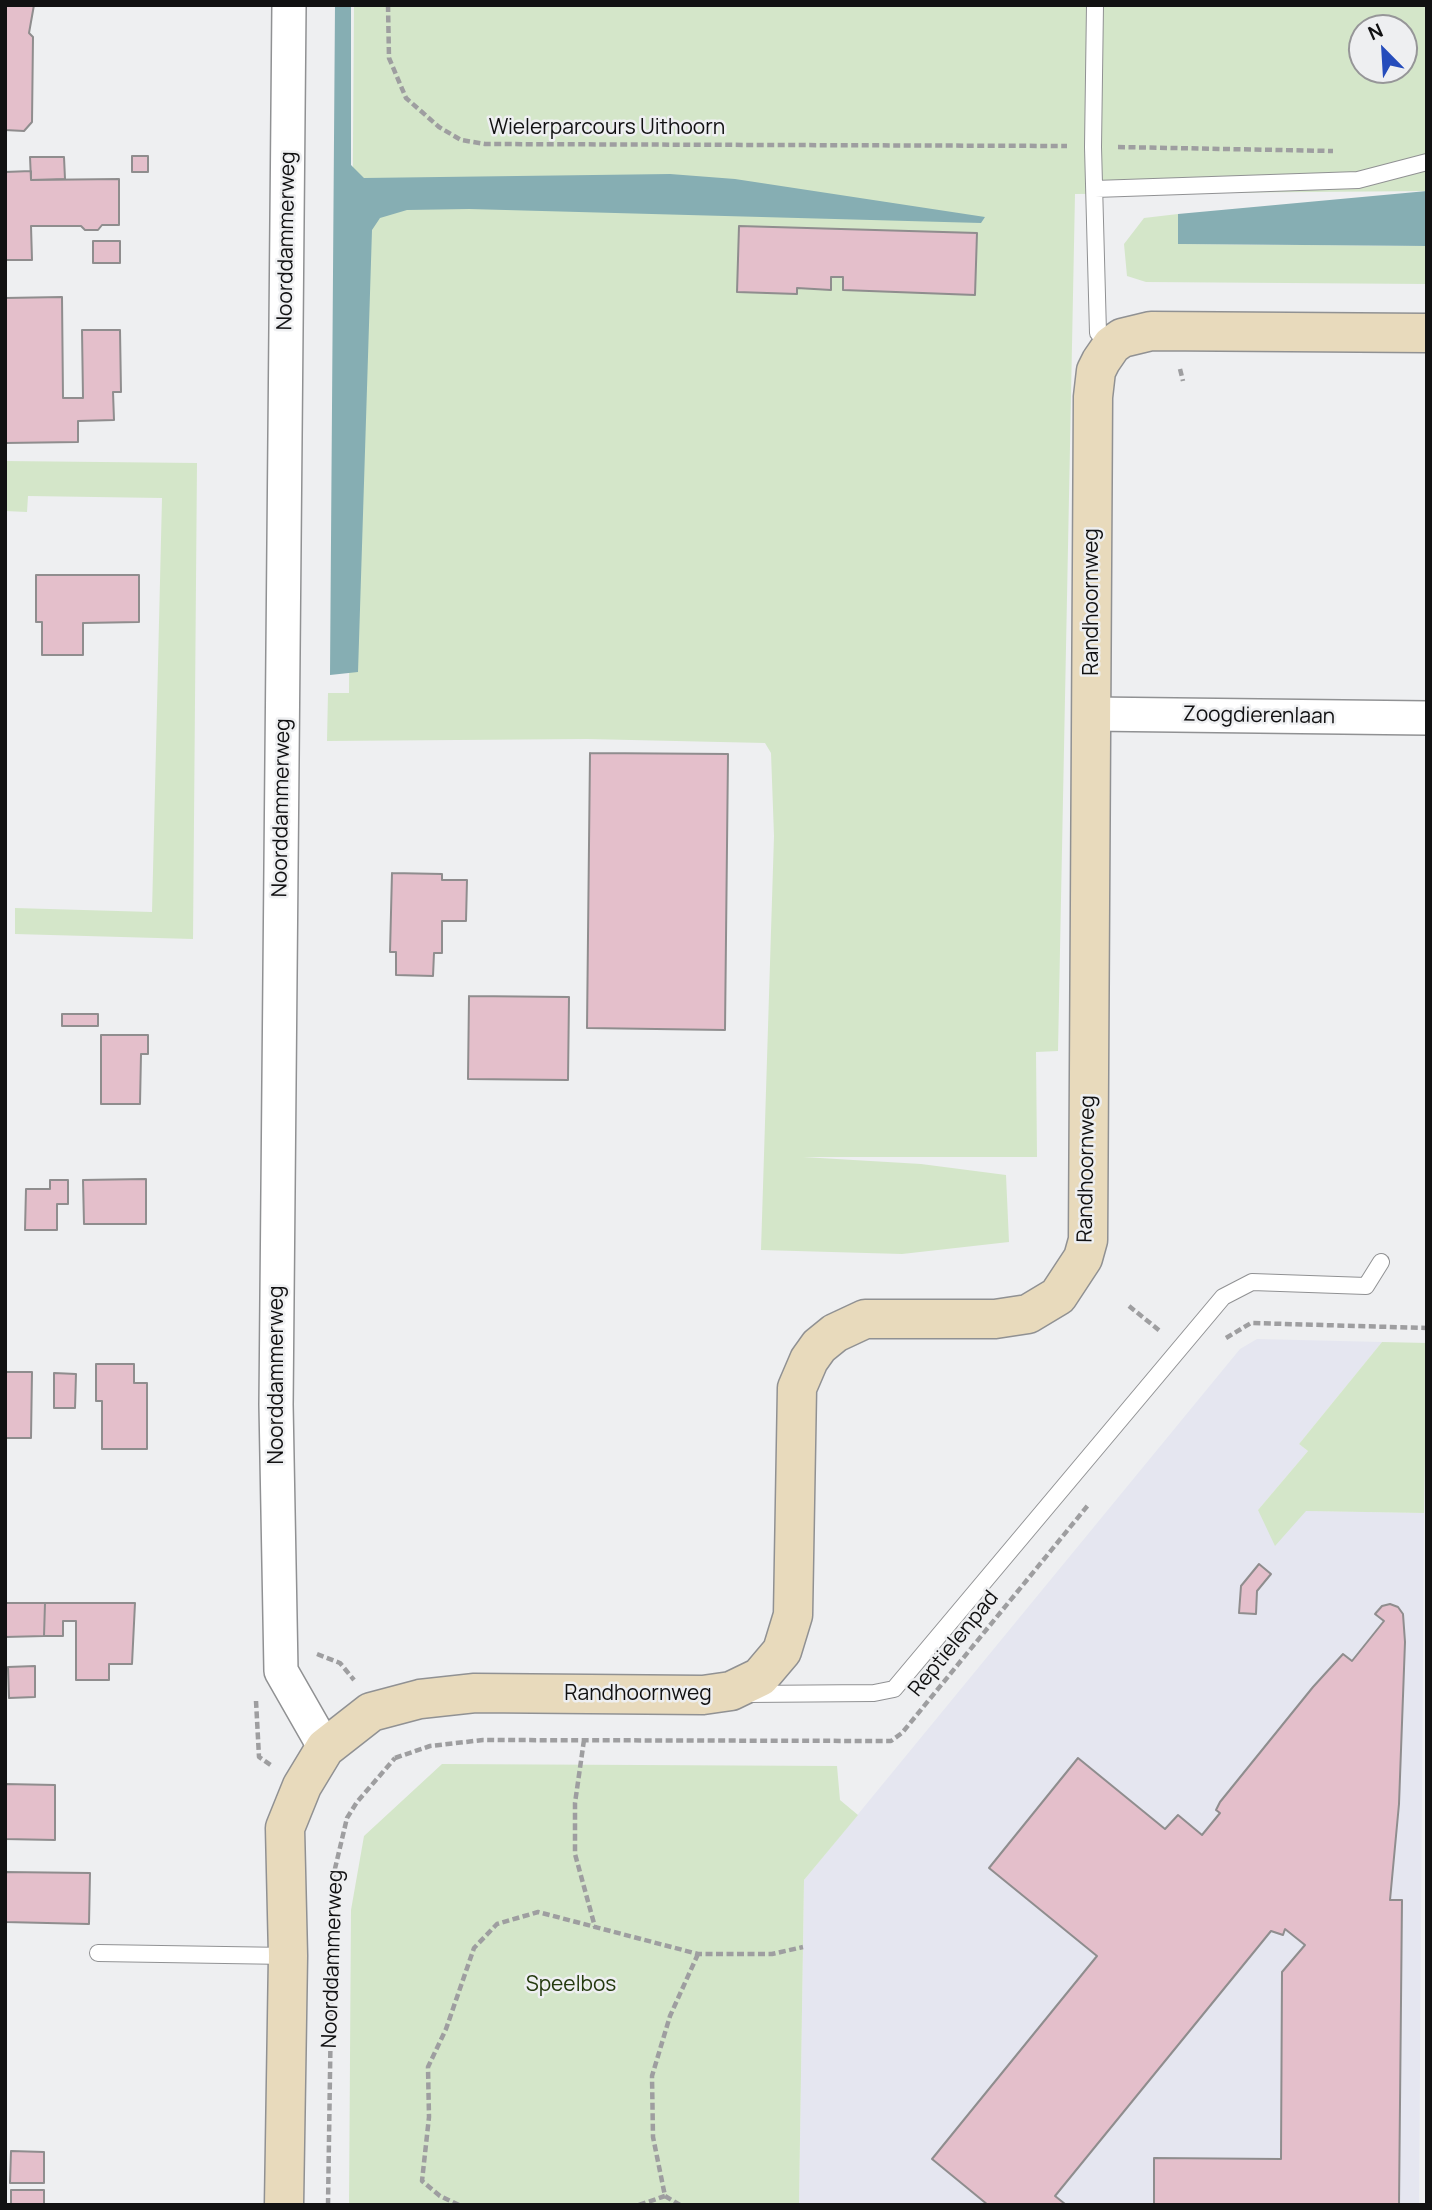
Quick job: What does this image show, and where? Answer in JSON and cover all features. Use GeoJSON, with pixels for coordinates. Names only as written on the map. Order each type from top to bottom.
{"type":"FeatureCollection","features":[{"type":"Feature","properties":{"kind":"street","name":"Noorddammerweg"},"geometry":{"type":"LineString","coordinates":[[284,2205],[288,1956],[285,1828],[302,1786],[325,1748],[281,1671],[276,1404],[289,5]]}},
{"type":"Feature","properties":{"kind":"street"},"geometry":{"type":"LineString","coordinates":[[1112,345],[1133,334],[1152,331],[1427,333]]}},
{"type":"Feature","properties":{"kind":"street","name":"Randhoornweg"},"geometry":{"type":"LineString","coordinates":[[325,1748],[371,1712],[420,1699],[475,1693],[703,1695],[731,1691],[766,1671],[782,1651],[790,1635],[794,1594],[797,1388],[809,1360],[819,1346],[835,1333],[865,1319],[995,1319],[1028,1314],[1058,1296],[1083,1258],[1088,1240],[1093,397],[1096,371],[1112,345]]}},
{"type":"Feature","properties":{"kind":"street","name":"Zoogdierenlaan"},"geometry":{"type":"LineString","coordinates":[[1091,714],[1427,718]]}},
{"type":"Feature","properties":{"kind":"lane"},"geometry":{"type":"LineString","coordinates":[[1095,5],[1093,146],[1098,333],[1112,345]]}},
{"type":"Feature","properties":{"kind":"lane"},"geometry":{"type":"LineString","coordinates":[[1095,189],[1358,180],[1427,162]]}},
{"type":"Feature","properties":{"kind":"lane"},"geometry":{"type":"LineString","coordinates":[[731,1691],[746,1694],[862,1693],[894,1689],[1223,1297],[1252,1282],[1366,1286],[1381,1262]]}},
{"type":"Feature","properties":{"kind":"lane"},"geometry":{"type":"LineString","coordinates":[[98,1953],[288,1956]]}},
{"type":"Feature","properties":{"kind":"path","name":"Wielerparcours Uithoorn"},"geometry":{"type":"LineString","coordinates":[[388,5],[389,58],[406,98],[439,127],[461,140],[485,144],[1093,146],[1338,151]]}},
{"type":"Feature","properties":{"kind":"path"},"geometry":{"type":"LineString","coordinates":[[1129,1306],[1180,1348]]}},
{"type":"Feature","properties":{"kind":"path"},"geometry":{"type":"LineString","coordinates":[[1218,1348],[1227,1337],[1251,1323],[1427,1328]]}},
{"type":"Feature","properties":{"kind":"path","name":"Reptielenpad"},"geometry":{"type":"LineString","coordinates":[[395,1758],[430,1746],[458,1741],[891,1741],[902,1733],[1093,1498]]}},
{"type":"Feature","properties":{"kind":"path"},"geometry":{"type":"LineString","coordinates":[[280,1610],[299,1642],[321,1657],[340,1663],[358,1685],[395,1758]]}},
{"type":"Feature","properties":{"kind":"path"},"geometry":{"type":"LineString","coordinates":[[584,1740],[575,1802],[575,1854],[596,1928]]}},
{"type":"Feature","properties":{"kind":"path","name":"Noorddammerweg"},"geometry":{"type":"LineString","coordinates":[[328,2205],[333,1877],[347,1818],[357,1802],[395,1758]]}},
{"type":"Feature","properties":{"kind":"path"},"geometry":{"type":"LineString","coordinates":[[459,2205],[440,2196],[422,2181],[429,2117],[428,2067],[446,2029],[474,1948],[497,1924],[538,1912],[698,1954],[772,1954],[803,1947]]}},
{"type":"Feature","properties":{"kind":"path"},"geometry":{"type":"LineString","coordinates":[[680,2205],[665,2196],[653,2137],[652,2076],[670,2016],[698,1954]]}},
{"type":"Feature","properties":{"kind":"path"},"geometry":{"type":"LineString","coordinates":[[639,2205],[665,2196]]}},
{"type":"Feature","properties":{"kind":"shaded area"},"geometry":{"type":"Polygon","coordinates":[[[1257,1339],[1382,1342],[1299,1444],[1308,1451],[1258,1510],[1424,1513],[1419,2205],[799,2205],[804,1880],[1240,1349],[1257,1339]]]}},
{"type":"Feature","properties":{"kind":"green space"},"geometry":{"type":"Polygon","coordinates":[[[354,5],[1427,5],[1427,191],[1075,194],[1058,1051],[1036,1052],[1037,1157],[803,1157],[921,1164],[1006,1175],[1009,1242],[902,1254],[761,1250],[774,836],[771,753],[765,743],[587,739],[327,741],[328,693],[349,693],[354,5]]]}},
{"type":"Feature","properties":{"kind":"green space"},"geometry":{"type":"Polygon","coordinates":[[[1178,214],[1179,244],[1427,246],[1427,284],[1146,282],[1127,276],[1124,244],[1144,218],[1178,214]]]}},
{"type":"Feature","properties":{"kind":"green space"},"geometry":{"type":"Polygon","coordinates":[[[5,461],[197,463],[193,939],[15,934],[15,908],[152,912],[162,498],[28,496],[27,512],[5,511],[5,461]]]}},
{"type":"Feature","properties":{"kind":"green space"},"geometry":{"type":"Polygon","coordinates":[[[1382,1342],[1427,1343],[1424,1513],[1306,1511],[1275,1546],[1258,1510],[1308,1451],[1299,1444],[1382,1342]]]}},
{"type":"Feature","properties":{"kind":"green space","name":"Speelbos"},"geometry":{"type":"Polygon","coordinates":[[[442,1764],[837,1766],[840,1800],[858,1815],[804,1880],[799,2205],[349,2205],[351,1910],[364,1836],[442,1764]]]}},
{"type":"Feature","properties":{"kind":"water"},"geometry":{"type":"Polygon","coordinates":[[[335,5],[351,5],[351,165],[364,178],[670,174],[735,179],[985,217],[981,223],[469,209],[407,210],[380,218],[372,230],[358,672],[330,675],[335,5]]]}},
{"type":"Feature","properties":{"kind":"water"},"geometry":{"type":"Polygon","coordinates":[[[1427,191],[1427,246],[1178,244],[1178,214],[1427,191]]]}},
{"type":"Feature","properties":{"kind":"building"},"geometry":{"type":"Polygon","coordinates":[[[5,5],[34,5],[29,33],[33,37],[32,122],[24,131],[5,130],[5,5]]]}},
{"type":"Feature","properties":{"kind":"building"},"geometry":{"type":"Polygon","coordinates":[[[132,156],[148,156],[148,172],[132,172],[132,156]]]}},
{"type":"Feature","properties":{"kind":"building"},"geometry":{"type":"Polygon","coordinates":[[[30,157],[64,157],[65,179],[31,180],[30,157]]]}},
{"type":"Feature","properties":{"kind":"building"},"geometry":{"type":"Polygon","coordinates":[[[31,171],[31,180],[119,179],[119,225],[102,225],[98,230],[85,230],[81,226],[31,226],[32,260],[5,260],[5,172],[31,171]]]}},
{"type":"Feature","properties":{"kind":"building"},"geometry":{"type":"Polygon","coordinates":[[[739,226],[977,233],[975,295],[843,290],[843,277],[831,277],[831,290],[797,288],[797,294],[737,292],[739,226]]]}},
{"type":"Feature","properties":{"kind":"building"},"geometry":{"type":"Polygon","coordinates":[[[93,241],[120,241],[120,263],[93,263],[93,241]]]}},
{"type":"Feature","properties":{"kind":"building"},"geometry":{"type":"Polygon","coordinates":[[[62,297],[63,398],[83,398],[82,330],[120,330],[121,392],[113,392],[114,420],[78,421],[78,442],[5,443],[5,298],[62,297]]]}},
{"type":"Feature","properties":{"kind":"building"},"geometry":{"type":"Polygon","coordinates":[[[36,575],[139,575],[139,622],[83,623],[83,655],[42,655],[42,622],[36,622],[36,575]]]}},
{"type":"Feature","properties":{"kind":"building"},"geometry":{"type":"Polygon","coordinates":[[[590,753],[728,754],[725,1030],[587,1028],[590,753]]]}},
{"type":"Feature","properties":{"kind":"building"},"geometry":{"type":"Polygon","coordinates":[[[392,873],[442,874],[442,880],[467,880],[466,921],[442,921],[442,953],[434,953],[433,976],[396,975],[396,952],[390,952],[392,873]]]}},
{"type":"Feature","properties":{"kind":"building"},"geometry":{"type":"Polygon","coordinates":[[[469,996],[569,997],[568,1080],[468,1079],[469,996]]]}},
{"type":"Feature","properties":{"kind":"building"},"geometry":{"type":"Polygon","coordinates":[[[62,1014],[98,1014],[98,1026],[62,1026],[62,1014]]]}},
{"type":"Feature","properties":{"kind":"building"},"geometry":{"type":"Polygon","coordinates":[[[101,1035],[148,1035],[148,1054],[141,1054],[140,1104],[101,1104],[101,1035]]]}},
{"type":"Feature","properties":{"kind":"building"},"geometry":{"type":"Polygon","coordinates":[[[146,1179],[146,1224],[84,1224],[83,1180],[146,1179]]]}},
{"type":"Feature","properties":{"kind":"building"},"geometry":{"type":"Polygon","coordinates":[[[50,1180],[68,1180],[68,1204],[57,1204],[57,1230],[25,1230],[26,1189],[50,1189],[50,1180]]]}},
{"type":"Feature","properties":{"kind":"building"},"geometry":{"type":"Polygon","coordinates":[[[96,1364],[134,1364],[134,1383],[147,1383],[147,1449],[102,1449],[102,1401],[96,1401],[96,1364]]]}},
{"type":"Feature","properties":{"kind":"building"},"geometry":{"type":"Polygon","coordinates":[[[5,1372],[32,1372],[31,1438],[5,1438],[5,1372]]]}},
{"type":"Feature","properties":{"kind":"building"},"geometry":{"type":"Polygon","coordinates":[[[54,1373],[76,1374],[75,1408],[54,1408],[54,1373]]]}},
{"type":"Feature","properties":{"kind":"building"},"geometry":{"type":"Polygon","coordinates":[[[1259,1564],[1271,1574],[1257,1591],[1256,1614],[1239,1613],[1241,1586],[1259,1564]]]}},
{"type":"Feature","properties":{"kind":"building"},"geometry":{"type":"Polygon","coordinates":[[[5,1603],[45,1603],[44,1636],[5,1637],[5,1603]]]}},
{"type":"Feature","properties":{"kind":"building"},"geometry":{"type":"Polygon","coordinates":[[[45,1603],[135,1603],[132,1664],[109,1664],[109,1680],[76,1680],[76,1621],[63,1621],[63,1636],[44,1636],[45,1603]]]}},
{"type":"Feature","properties":{"kind":"building"},"geometry":{"type":"Polygon","coordinates":[[[1390,1604],[1398,1607],[1403,1614],[1405,1642],[1399,1804],[1390,1900],[1402,1900],[1399,2205],[1154,2205],[1154,2158],[1281,2159],[1282,1972],[1305,1945],[1285,1929],[1283,1935],[1271,1931],[1055,2196],[1065,2204],[1093,2205],[988,2205],[932,2159],[1097,1956],[989,1868],[1078,1758],[1165,1829],[1178,1815],[1202,1835],[1220,1813],[1216,1810],[1220,1802],[1313,1687],[1343,1654],[1352,1661],[1384,1621],[1375,1614],[1382,1606],[1390,1604]]]}},
{"type":"Feature","properties":{"kind":"building"},"geometry":{"type":"Polygon","coordinates":[[[35,1666],[35,1697],[9,1698],[8,1667],[35,1666]]]}},
{"type":"Feature","properties":{"kind":"building"},"geometry":{"type":"Polygon","coordinates":[[[5,1784],[55,1785],[55,1840],[5,1839],[5,1784]]]}},
{"type":"Feature","properties":{"kind":"building"},"geometry":{"type":"Polygon","coordinates":[[[5,1872],[90,1873],[89,1924],[5,1922],[5,1872]]]}},
{"type":"Feature","properties":{"kind":"building"},"geometry":{"type":"Polygon","coordinates":[[[11,2151],[44,2152],[44,2183],[10,2183],[11,2151]]]}},
{"type":"Feature","properties":{"kind":"building"},"geometry":{"type":"Polygon","coordinates":[[[11,2190],[44,2190],[44,2205],[11,2205],[11,2190]]]}}]}
